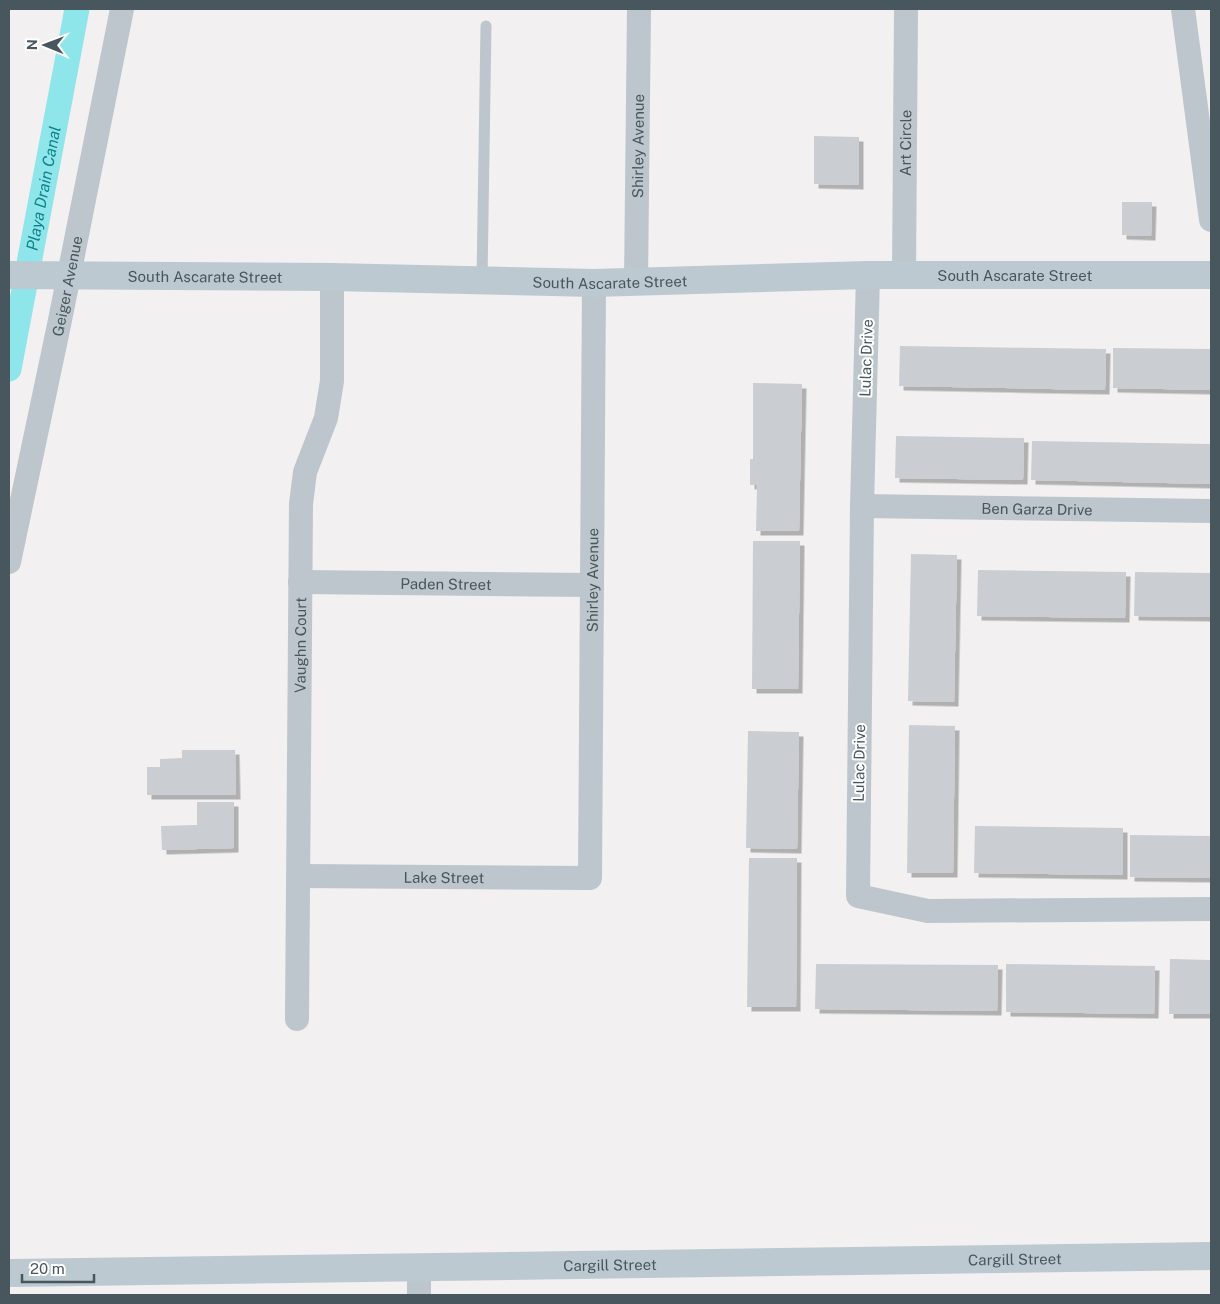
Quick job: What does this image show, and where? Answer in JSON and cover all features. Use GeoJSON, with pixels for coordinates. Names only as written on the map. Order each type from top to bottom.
{"type":"FeatureCollection","features":[{"type":"Feature","properties":{"kind":"street","name":"Geiger Avenue"},"geometry":{"type":"LineString","coordinates":[[9,562],[58,275],[122,9]]}},
{"type":"Feature","properties":{"kind":"street","name":"Shirley Avenue"},"geometry":{"type":"LineString","coordinates":[[636,282],[639,9]]}},
{"type":"Feature","properties":{"kind":"street","name":"Art Circle"},"geometry":{"type":"LineString","coordinates":[[904,275],[906,9]]}},
{"type":"Feature","properties":{"kind":"street"},"geometry":{"type":"LineString","coordinates":[[1183,9],[1211,220]]}},
{"type":"Feature","properties":{"kind":"street","name":"South Ascarate Street"},"geometry":{"type":"LineString","coordinates":[[9,275],[332,277],[594,282],[868,275],[1211,275]]}},
{"type":"Feature","properties":{"kind":"street","name":"Lulac Drive"},"geometry":{"type":"LineString","coordinates":[[868,275],[862,506],[858,896],[928,911],[1211,909]]}},
{"type":"Feature","properties":{"kind":"street","name":"Vaughn Court"},"geometry":{"type":"LineString","coordinates":[[297,1019],[301,504],[305,472],[326,418],[332,381],[332,277]]}},
{"type":"Feature","properties":{"kind":"street","name":"Shirley Avenue"},"geometry":{"type":"LineString","coordinates":[[590,878],[594,282]]}},
{"type":"Feature","properties":{"kind":"street","name":"Ben Garza Drive"},"geometry":{"type":"LineString","coordinates":[[862,506],[1211,511]]}},
{"type":"Feature","properties":{"kind":"street","name":"Paden Street"},"geometry":{"type":"LineString","coordinates":[[300,582],[592,585]]}},
{"type":"Feature","properties":{"kind":"street","name":"Lake Street"},"geometry":{"type":"LineString","coordinates":[[299,876],[590,878]]}},
{"type":"Feature","properties":{"kind":"street","name":"Cargill Street"},"geometry":{"type":"LineString","coordinates":[[9,1273],[1211,1256]]}},
{"type":"Feature","properties":{"kind":"street"},"geometry":{"type":"LineString","coordinates":[[419,1267],[419,1295]]}},
{"type":"Feature","properties":{"kind":"lane"},"geometry":{"type":"LineString","coordinates":[[482,280],[486,26]]}},
{"type":"Feature","properties":{"kind":"building"},"geometry":{"type":"Polygon","coordinates":[[[814,136],[859,137],[859,185],[814,184],[814,136]]]}},
{"type":"Feature","properties":{"kind":"building"},"geometry":{"type":"Polygon","coordinates":[[[1122,202],[1152,202],[1151,236],[1122,235],[1122,202]]]}},
{"type":"Feature","properties":{"kind":"building"},"geometry":{"type":"Polygon","coordinates":[[[900,346],[1106,349],[1105,390],[899,386],[900,346]]]}},
{"type":"Feature","properties":{"kind":"building"},"geometry":{"type":"Polygon","coordinates":[[[1113,348],[1211,349],[1211,390],[1113,388],[1113,348]]]}},
{"type":"Feature","properties":{"kind":"building"},"geometry":{"type":"Polygon","coordinates":[[[753,383],[802,384],[799,531],[756,531],[757,485],[750,485],[750,459],[753,459],[753,383]]]}},
{"type":"Feature","properties":{"kind":"building"},"geometry":{"type":"Polygon","coordinates":[[[896,436],[1024,438],[1023,480],[895,478],[896,436]]]}},
{"type":"Feature","properties":{"kind":"building"},"geometry":{"type":"Polygon","coordinates":[[[1032,441],[1211,444],[1211,484],[1031,480],[1032,441]]]}},
{"type":"Feature","properties":{"kind":"building"},"geometry":{"type":"Polygon","coordinates":[[[753,541],[800,541],[798,689],[752,689],[753,541]]]}},
{"type":"Feature","properties":{"kind":"building"},"geometry":{"type":"Polygon","coordinates":[[[911,554],[957,555],[954,702],[908,701],[911,554]]]}},
{"type":"Feature","properties":{"kind":"building"},"geometry":{"type":"Polygon","coordinates":[[[978,570],[1126,572],[1125,618],[977,616],[978,570]]]}},
{"type":"Feature","properties":{"kind":"building"},"geometry":{"type":"Polygon","coordinates":[[[1135,572],[1211,573],[1211,617],[1134,616],[1135,572]]]}},
{"type":"Feature","properties":{"kind":"building"},"geometry":{"type":"Polygon","coordinates":[[[909,725],[955,726],[953,873],[907,873],[909,725]]]}},
{"type":"Feature","properties":{"kind":"building"},"geometry":{"type":"Polygon","coordinates":[[[748,731],[799,732],[797,849],[746,848],[748,731]]]}},
{"type":"Feature","properties":{"kind":"building"},"geometry":{"type":"Polygon","coordinates":[[[182,750],[235,750],[236,795],[147,795],[147,767],[160,767],[160,759],[182,758],[182,750]]]}},
{"type":"Feature","properties":{"kind":"building"},"geometry":{"type":"Polygon","coordinates":[[[197,802],[234,802],[234,848],[162,850],[161,826],[197,825],[197,802]]]}},
{"type":"Feature","properties":{"kind":"building"},"geometry":{"type":"Polygon","coordinates":[[[975,826],[1123,828],[1123,875],[974,873],[975,826]]]}},
{"type":"Feature","properties":{"kind":"building"},"geometry":{"type":"Polygon","coordinates":[[[1130,835],[1211,836],[1211,878],[1130,877],[1130,835]]]}},
{"type":"Feature","properties":{"kind":"building"},"geometry":{"type":"Polygon","coordinates":[[[749,858],[797,858],[796,1007],[747,1007],[749,858]]]}},
{"type":"Feature","properties":{"kind":"building"},"geometry":{"type":"Polygon","coordinates":[[[1170,959],[1211,960],[1211,1014],[1169,1014],[1170,959]]]}},
{"type":"Feature","properties":{"kind":"building"},"geometry":{"type":"Polygon","coordinates":[[[816,964],[998,965],[997,1011],[815,1009],[816,964]]]}},
{"type":"Feature","properties":{"kind":"building"},"geometry":{"type":"Polygon","coordinates":[[[1006,964],[1155,966],[1154,1014],[1006,1012],[1006,964]]]}},
{"type":"Feature","properties":{"kind":"waterway","name":"Playa Drain Canal"},"geometry":{"type":"LineString","coordinates":[[9,369],[77,9]]}}]}
